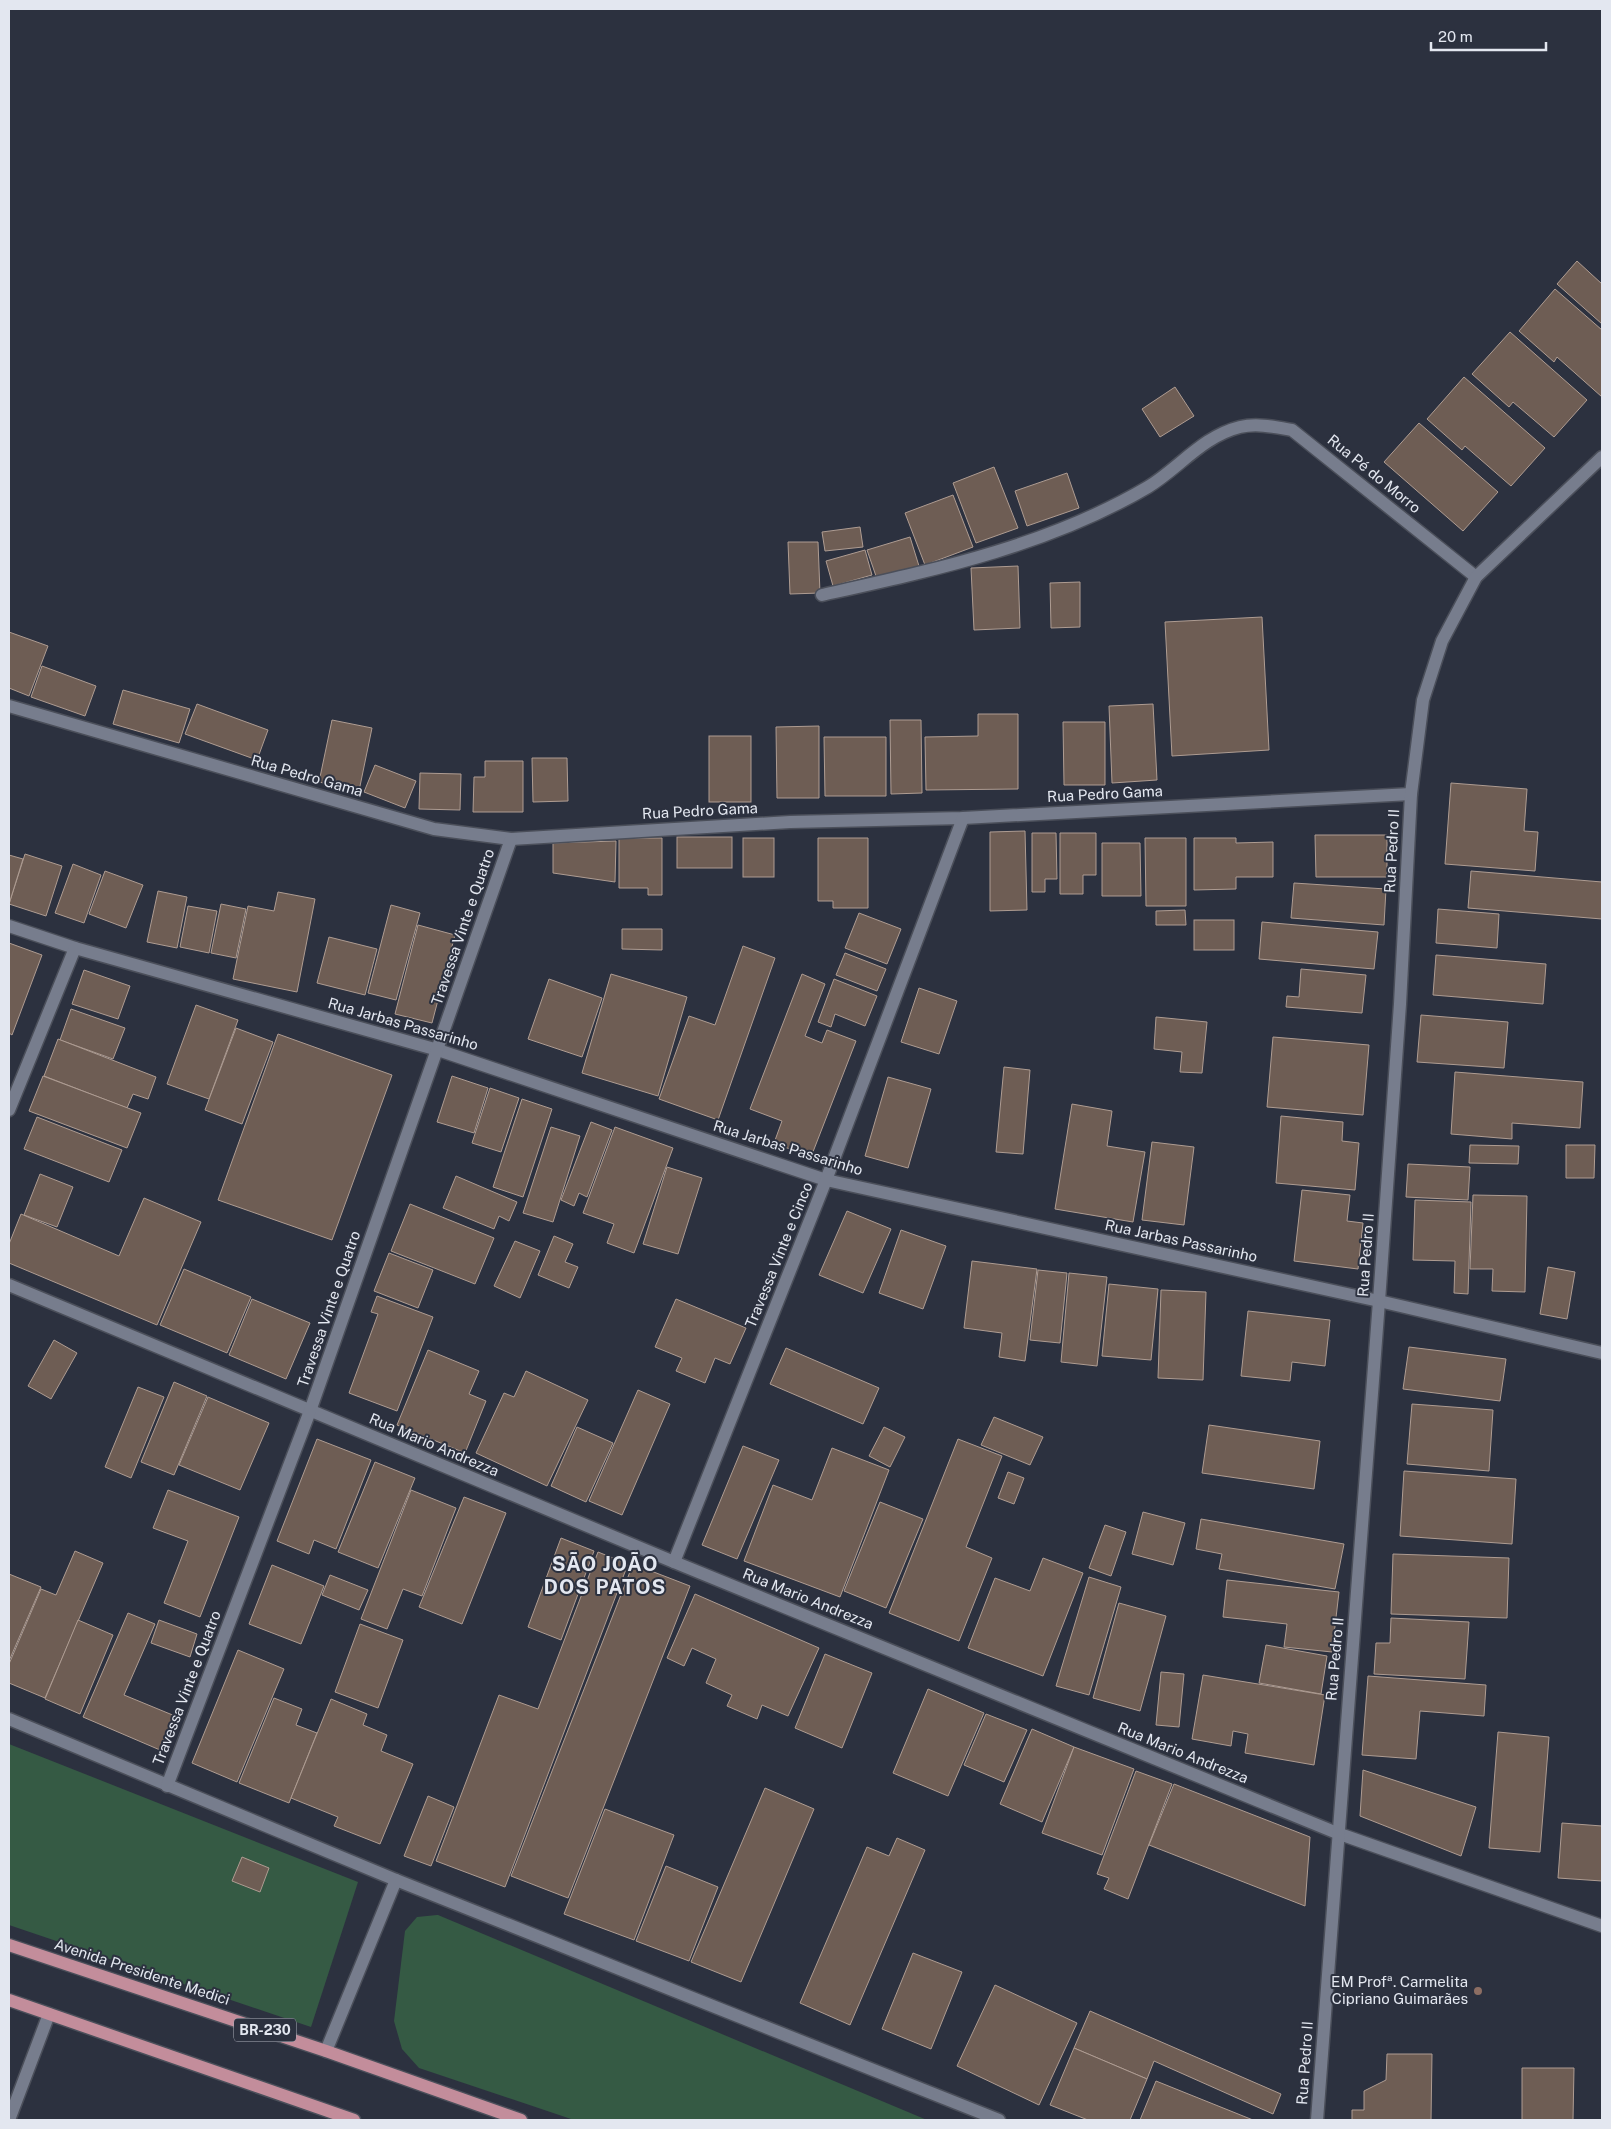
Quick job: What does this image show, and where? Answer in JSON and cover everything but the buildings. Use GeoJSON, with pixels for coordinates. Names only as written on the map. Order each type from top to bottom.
{"type":"FeatureCollection","features":[{"type":"Feature","properties":{"kind":"main road","name":"Avenida Presidente Medici"},"geometry":{"type":"LineString","coordinates":[[9,1945],[326,2051],[499,2117],[521,2120]]}},
{"type":"Feature","properties":{"kind":"main road"},"geometry":{"type":"LineString","coordinates":[[9,2000],[354,2120]]}},
{"type":"Feature","properties":{"kind":"street","name":"Rua Pé do Morro"},"geometry":{"type":"LineString","coordinates":[[822,595],[926,572],[1011,549],[1087,519],[1149,486],[1217,436],[1241,427],[1268,425],[1292,430],[1476,576]]}},
{"type":"Feature","properties":{"kind":"street","name":"Rua Pedro II"},"geometry":{"type":"LineString","coordinates":[[1317,2120],[1337,1833],[1379,1301],[1400,1004],[1411,794],[1422,700],[1442,641],[1476,576],[1602,457]]}},
{"type":"Feature","properties":{"kind":"street","name":"Rua Pedro Gama"},"geometry":{"type":"LineString","coordinates":[[9,706],[434,829],[511,839],[790,822],[963,818],[1411,794]]}},
{"type":"Feature","properties":{"kind":"street","name":"Travessa Vinte e Cinco"},"geometry":{"type":"LineString","coordinates":[[674,1562],[826,1180],[963,818]]}},
{"type":"Feature","properties":{"kind":"street","name":"Travessa Vinte e Quatro"},"geometry":{"type":"LineString","coordinates":[[167,1786],[310,1411],[511,839]]}},
{"type":"Feature","properties":{"kind":"street","name":"Rua Jarbas Passarinho"},"geometry":{"type":"LineString","coordinates":[[9,926],[75,948],[438,1050],[826,1180],[1379,1301],[1602,1353]]}},
{"type":"Feature","properties":{"kind":"street"},"geometry":{"type":"LineString","coordinates":[[9,1110],[75,948]]}},
{"type":"Feature","properties":{"kind":"street","name":"Rua Mario Andrezza"},"geometry":{"type":"LineString","coordinates":[[9,1285],[674,1562],[1337,1833],[1602,1926]]}},
{"type":"Feature","properties":{"kind":"street"},"geometry":{"type":"LineString","coordinates":[[9,1719],[396,1880],[999,2120]]}},
{"type":"Feature","properties":{"kind":"street"},"geometry":{"type":"LineString","coordinates":[[326,2051],[396,1880]]}},
{"type":"Feature","properties":{"kind":"street"},"geometry":{"type":"LineString","coordinates":[[9,2120],[48,2014]]}},
{"type":"Feature","properties":{"kind":"street"},"geometry":{"type":"LineString","coordinates":[[9,2082],[21,2086]]}},
{"type":"Feature","properties":{"kind":"green space"},"geometry":{"type":"Polygon","coordinates":[[[9,1744],[358,1882],[311,2027],[9,1925],[9,1744]]]}},
{"type":"Feature","properties":{"kind":"green space"},"geometry":{"type":"Polygon","coordinates":[[[438,1915],[927,2120],[574,2120],[419,2068],[402,2049],[394,2021],[405,1931],[417,1917],[438,1915]]]}},
{"type":"Feature","properties":{"kind":"place","name":"EM Profª. Carmelita Cipriano Guimarães"},"geometry":{"type":"Point","coordinates":[1478,1991]}},
{"type":"Feature","properties":{"kind":"district","name":"SÃO JOÃO DOS PATOS"},"geometry":{"type":"Point","coordinates":[605,1576]}}]}
